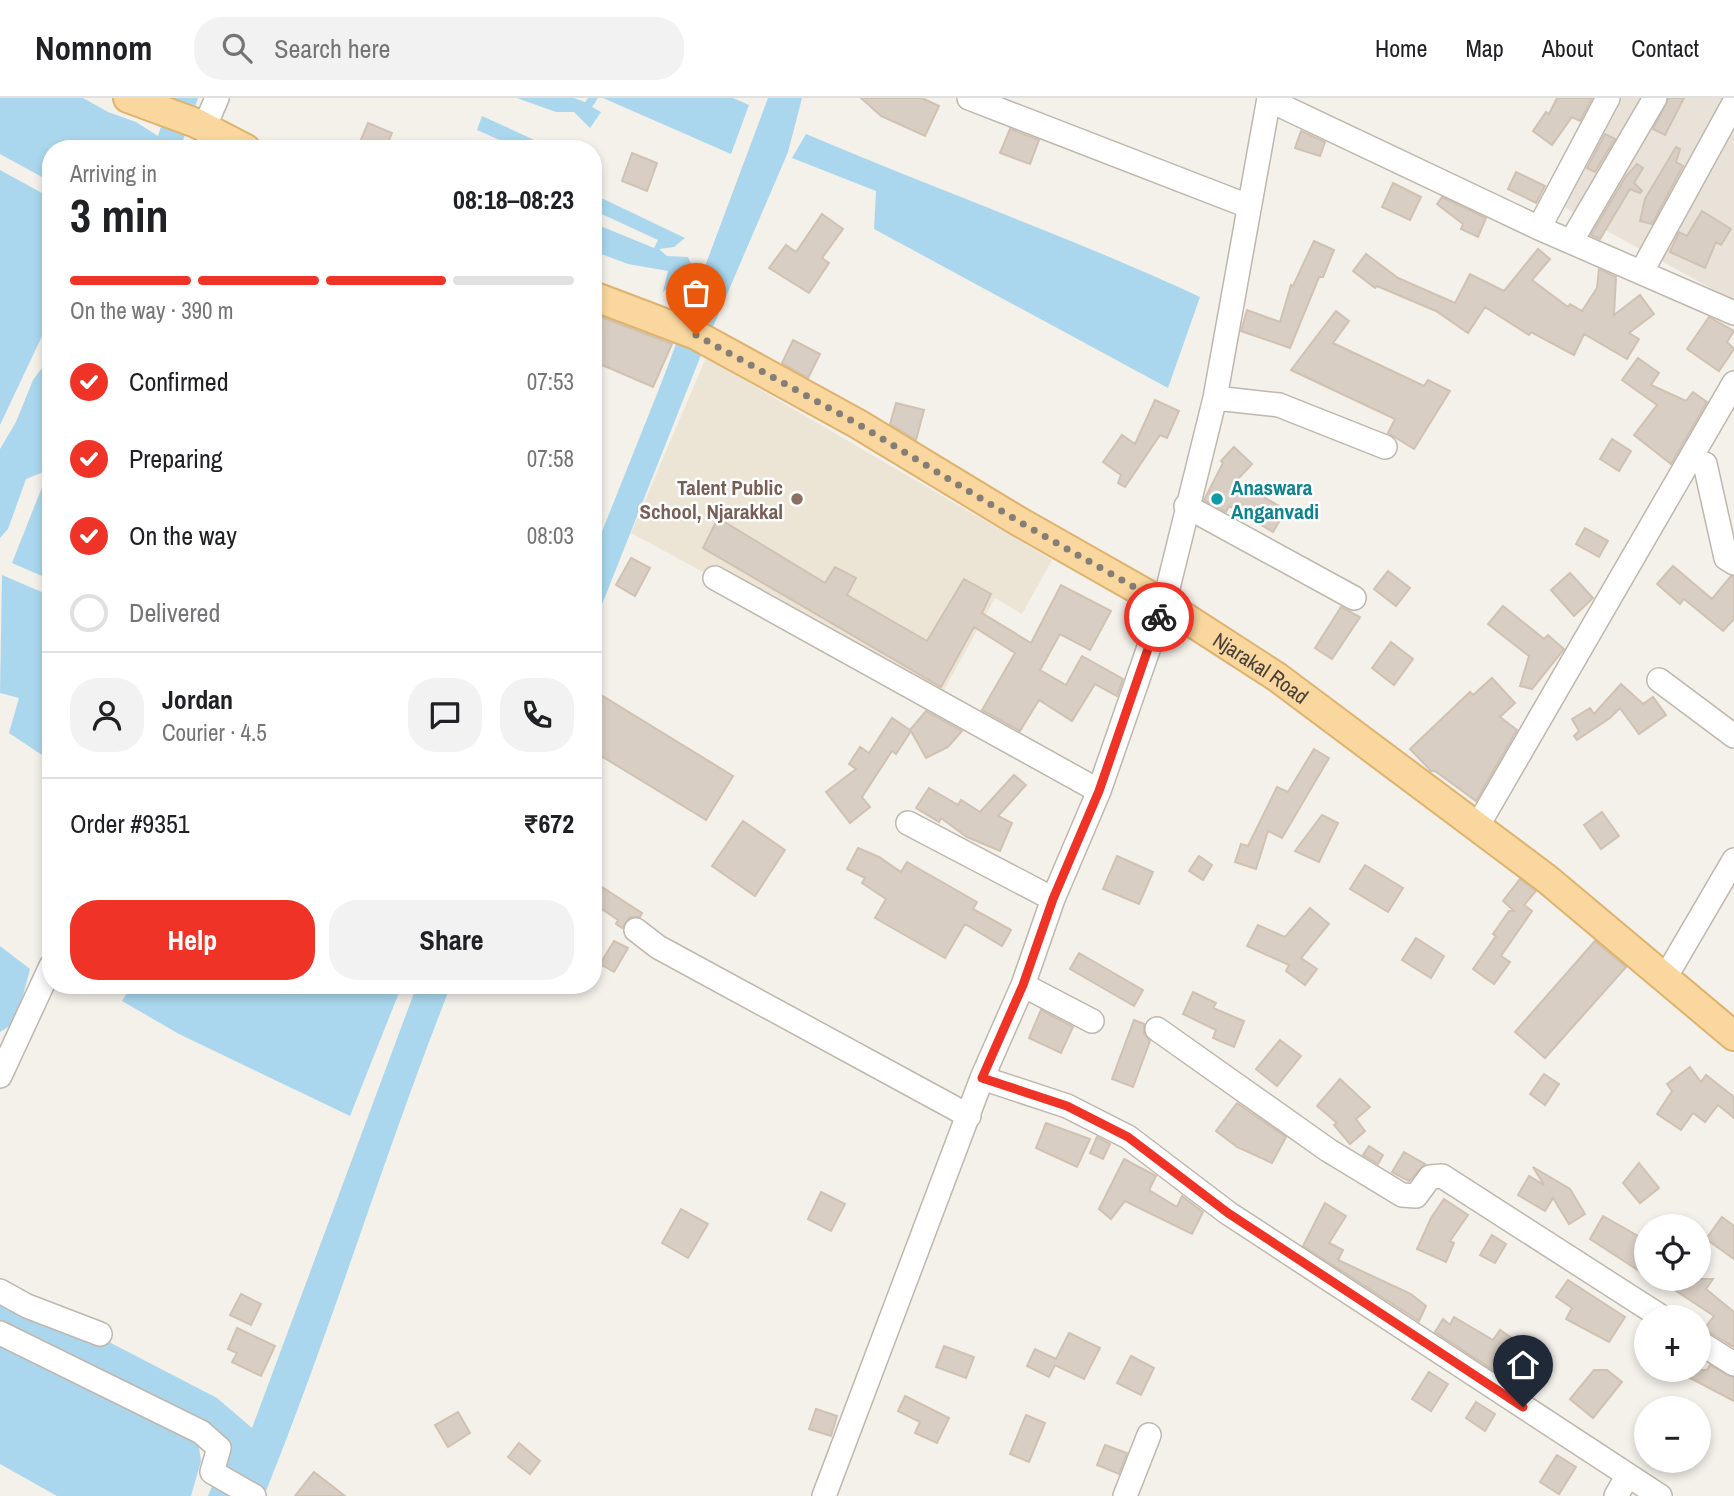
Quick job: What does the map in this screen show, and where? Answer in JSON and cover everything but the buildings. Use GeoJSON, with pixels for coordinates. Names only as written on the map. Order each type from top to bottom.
{"type":"FeatureCollection","features":[{"type":"Feature","properties":{"kind":"main road"},"geometry":{"type":"LineString","coordinates":[[128,98],[228,140]]}},
{"type":"Feature","properties":{"kind":"main road","name":"Njarakal Road"},"geometry":{"type":"LineString","coordinates":[[602,299],[671,325],[709,343],[858,424],[1018,521],[1164,604],[1252,664],[1277,677],[1547,879],[1734,1036]]}},
{"type":"Feature","properties":{"kind":"street"},"geometry":{"type":"LineString","coordinates":[[200,126],[217,98]]}},
{"type":"Feature","properties":{"kind":"street"},"geometry":{"type":"LineString","coordinates":[[969,98],[1248,206]]}},
{"type":"Feature","properties":{"kind":"street"},"geometry":{"type":"LineString","coordinates":[[1539,228],[1608,98]]}},
{"type":"Feature","properties":{"kind":"street"},"geometry":{"type":"LineString","coordinates":[[1572,240],[1655,98]]}},
{"type":"Feature","properties":{"kind":"street"},"geometry":{"type":"LineString","coordinates":[[824,1496],[982,1078],[1023,985],[1053,899],[1099,791],[1164,604],[1186,506],[1215,398],[1269,99],[1539,228],[1572,240],[1734,313]]}},
{"type":"Feature","properties":{"kind":"street"},"geometry":{"type":"LineString","coordinates":[[1642,271],[1734,103]]}},
{"type":"Feature","properties":{"kind":"street"},"geometry":{"type":"LineString","coordinates":[[1477,827],[1734,383]]}},
{"type":"Feature","properties":{"kind":"street"},"geometry":{"type":"LineString","coordinates":[[1215,398],[1279,405],[1385,447]]}},
{"type":"Feature","properties":{"kind":"street"},"geometry":{"type":"LineString","coordinates":[[1705,464],[1726,558],[1734,563]]}},
{"type":"Feature","properties":{"kind":"street"},"geometry":{"type":"LineString","coordinates":[[1186,506],[1354,598]]}},
{"type":"Feature","properties":{"kind":"street"},"geometry":{"type":"LineString","coordinates":[[715,578],[1099,791]]}},
{"type":"Feature","properties":{"kind":"street"},"geometry":{"type":"LineString","coordinates":[[1659,680],[1734,736]]}},
{"type":"Feature","properties":{"kind":"street"},"geometry":{"type":"LineString","coordinates":[[908,823],[1053,899]]}},
{"type":"Feature","properties":{"kind":"street"},"geometry":{"type":"LineString","coordinates":[[1665,978],[1734,860]]}},
{"type":"Feature","properties":{"kind":"street"},"geometry":{"type":"LineString","coordinates":[[636,930],[658,947],[969,1116]]}},
{"type":"Feature","properties":{"kind":"street"},"geometry":{"type":"LineString","coordinates":[[0,1076],[42,985]]}},
{"type":"Feature","properties":{"kind":"street"},"geometry":{"type":"LineString","coordinates":[[1023,985],[1092,1021]]}},
{"type":"Feature","properties":{"kind":"street"},"geometry":{"type":"LineString","coordinates":[[1157,1029],[1328,1150],[1402,1195],[1416,1196],[1430,1177],[1442,1176],[1642,1305]]}},
{"type":"Feature","properties":{"kind":"street"},"geometry":{"type":"LineString","coordinates":[[982,1078],[1067,1106],[1128,1137],[1228,1213],[1660,1496]]}},
{"type":"Feature","properties":{"kind":"street"},"geometry":{"type":"LineString","coordinates":[[0,1292],[27,1306],[100,1334]]}},
{"type":"Feature","properties":{"kind":"street"},"geometry":{"type":"LineString","coordinates":[[0,1333],[201,1432],[219,1448],[212,1472],[254,1496]]}},
{"type":"Feature","properties":{"kind":"street"},"geometry":{"type":"LineString","coordinates":[[1711,1350],[1734,1364]]}},
{"type":"Feature","properties":{"kind":"street"},"geometry":{"type":"LineString","coordinates":[[1125,1496],[1149,1435]]}},
{"type":"Feature","properties":{"kind":"street"},"geometry":{"type":"LineString","coordinates":[[1616,1496],[1628,1475]]}},
{"type":"Feature","properties":{"kind":"shaded area"},"geometry":{"type":"Polygon","coordinates":[[[1613,98],[1734,98],[1734,301],[1553,201],[1613,98]]]}},
{"type":"Feature","properties":{"kind":"shaded area","name":"Talent Public School, Njarakkal"},"geometry":{"type":"Polygon","coordinates":[[[706,358],[1052,560],[1022,614],[995,598],[939,699],[631,533],[706,358]]]}},
{"type":"Feature","properties":{"kind":"water"},"geometry":{"type":"Polygon","coordinates":[[[0,98],[83,98],[108,112],[136,122],[158,136],[170,98],[198,98],[183,140],[42,140],[42,177],[0,154],[0,98]]]}},
{"type":"Feature","properties":{"kind":"water"},"geometry":{"type":"Polygon","coordinates":[[[517,98],[574,98],[585,102],[588,98],[598,98],[592,107],[601,112],[590,128],[574,112],[556,112],[517,98]]]}},
{"type":"Feature","properties":{"kind":"water"},"geometry":{"type":"Polygon","coordinates":[[[603,98],[733,98],[749,105],[731,154],[603,98]]]}},
{"type":"Feature","properties":{"kind":"water"},"geometry":{"type":"Polygon","coordinates":[[[768,98],[802,98],[788,152],[701,355],[602,604],[602,532],[661,384],[768,98]]]}},
{"type":"Feature","properties":{"kind":"water"},"geometry":{"type":"Polygon","coordinates":[[[482,116],[534,140],[500,140],[477,130],[482,116]]]}},
{"type":"Feature","properties":{"kind":"water"},"geometry":{"type":"Polygon","coordinates":[[[806,134],[1102,254],[1200,297],[1168,388],[874,229],[876,191],[792,158],[806,134]]]}},
{"type":"Feature","properties":{"kind":"water"},"geometry":{"type":"Polygon","coordinates":[[[0,170],[42,193],[42,336],[0,425],[0,170]]]}},
{"type":"Feature","properties":{"kind":"water"},"geometry":{"type":"Polygon","coordinates":[[[602,198],[685,238],[674,247],[659,249],[667,256],[688,257],[693,268],[663,292],[668,271],[628,264],[602,254],[602,227],[654,248],[658,240],[602,214],[602,198]]]}},
{"type":"Feature","properties":{"kind":"water"},"geometry":{"type":"Polygon","coordinates":[[[42,368],[42,473],[26,479],[8,529],[0,538],[0,449],[16,422],[33,380],[42,368]]]}},
{"type":"Feature","properties":{"kind":"water"},"geometry":{"type":"Polygon","coordinates":[[[42,487],[42,576],[12,563],[42,487]]]}},
{"type":"Feature","properties":{"kind":"water"},"geometry":{"type":"Polygon","coordinates":[[[2,575],[42,592],[42,755],[9,733],[19,698],[0,693],[2,575]]]}},
{"type":"Feature","properties":{"kind":"water"},"geometry":{"type":"Polygon","coordinates":[[[0,946],[30,969],[16,1022],[0,1032],[0,946]]]}},
{"type":"Feature","properties":{"kind":"water"},"geometry":{"type":"Polygon","coordinates":[[[126,994],[398,994],[350,1116],[179,1034],[122,1001],[126,994]]]}},
{"type":"Feature","properties":{"kind":"water"},"geometry":{"type":"Polygon","coordinates":[[[414,994],[448,994],[264,1496],[208,1496],[230,1445],[0,1327],[0,1300],[73,1333],[109,1342],[217,1398],[252,1428],[414,994]]]}},
{"type":"Feature","properties":{"kind":"water"},"geometry":{"type":"Polygon","coordinates":[[[0,1339],[198,1441],[201,1461],[191,1496],[57,1496],[0,1464],[0,1339]]]}},
{"type":"Feature","properties":{"kind":"way so far"},"geometry":{"type":"LineString","coordinates":[[696,335],[858,424],[1018,521],[1164,604],[1159,617]]}},
{"type":"Feature","properties":{"kind":"place","name":"Talent Public School, Njarakkal"},"geometry":{"type":"Point","coordinates":[797,499]}},
{"type":"Feature","properties":{"kind":"place","name":"Anaswara Anganvadi"},"geometry":{"type":"Point","coordinates":[1217,499]}},
{"type":"Feature","properties":{"kind":"route"},"geometry":{"type":"LineString","coordinates":[[1159,617],[1099,791],[1053,899],[1023,985],[982,1078],[1067,1106],[1128,1137],[1228,1213],[1523,1407]]}}]}
